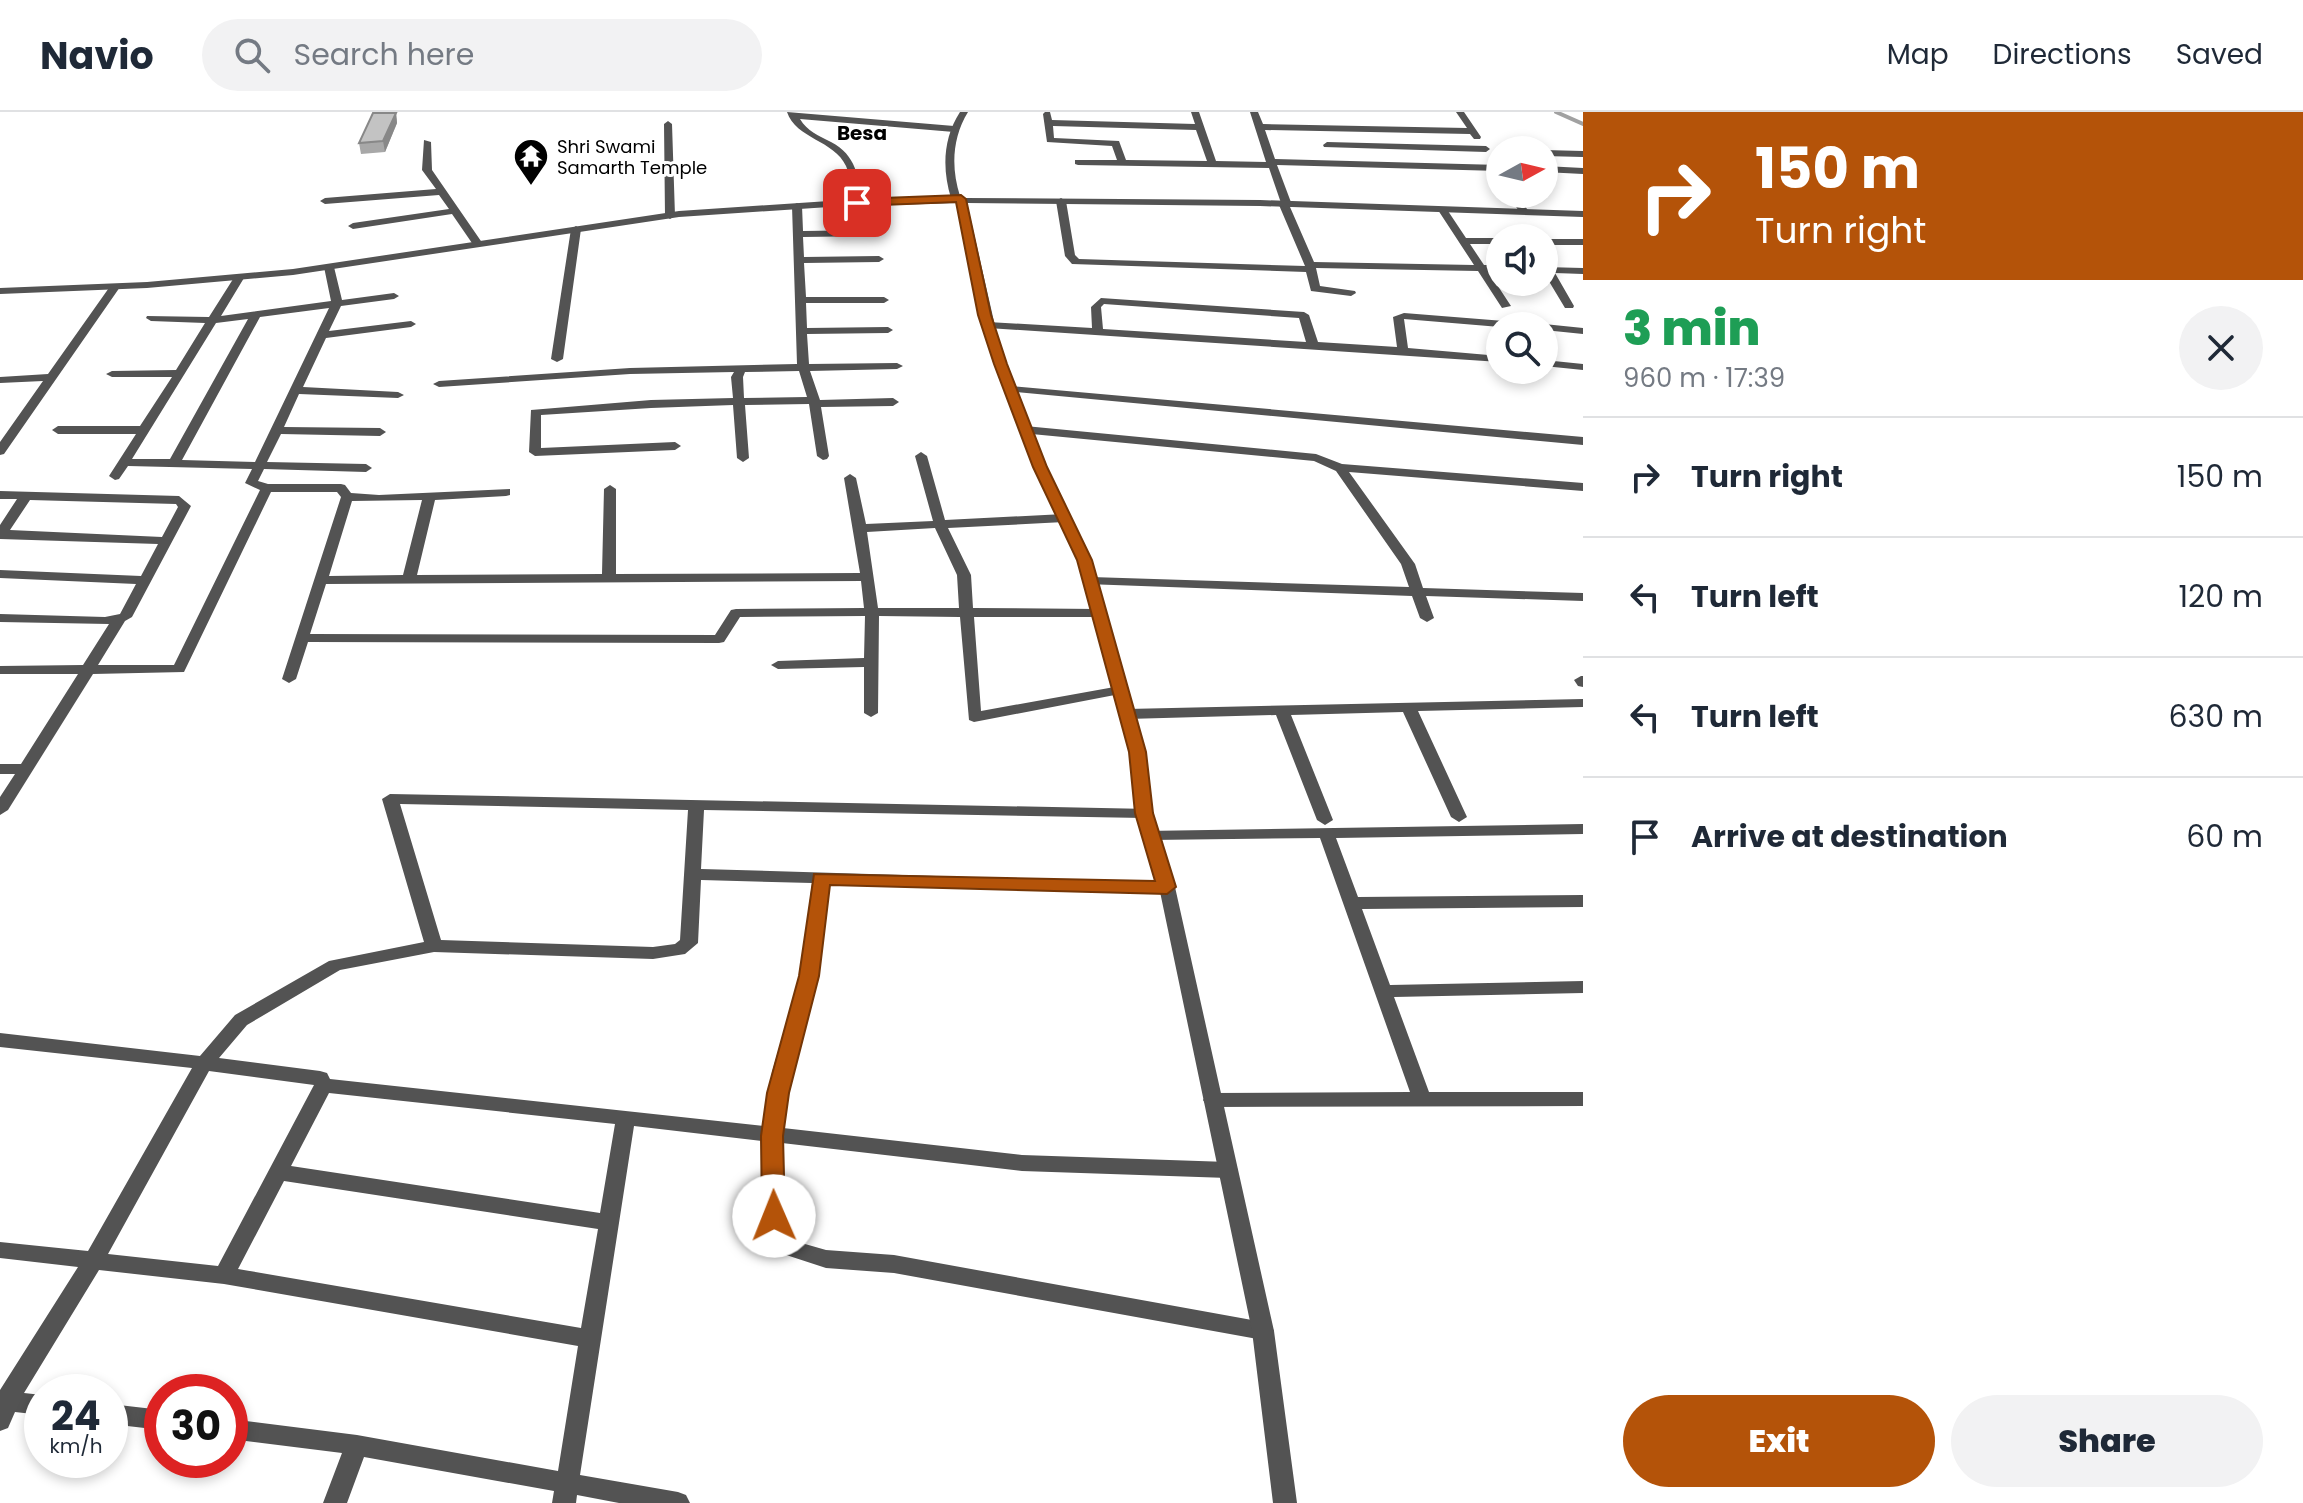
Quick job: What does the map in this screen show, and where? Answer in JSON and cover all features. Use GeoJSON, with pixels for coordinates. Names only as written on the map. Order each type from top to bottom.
{"type":"FeatureCollection","features":[{"type":"Feature","properties":{"kind":"street"},"geometry":{"type":"LineString","coordinates":[[1195,112],[1212,164]]}},
{"type":"Feature","properties":{"kind":"street"},"geometry":{"type":"LineString","coordinates":[[1098,332],[1096,307],[1101,301],[1304,315],[1315,304],[1310,267],[1270,164],[1254,112]]}},
{"type":"Feature","properties":{"kind":"street"},"geometry":{"type":"LineString","coordinates":[[1460,112],[1486,151]]}},
{"type":"Feature","properties":{"kind":"street"},"geometry":{"type":"LineString","coordinates":[[961,113],[954,129],[950,154],[951,185],[958,199],[988,325],[1025,430],[1073,532],[1091,581],[1097,613],[1137,752],[1144,813],[1167,887],[1263,1331],[1285,1503]]}},
{"type":"Feature","properties":{"kind":"street"},"geometry":{"type":"LineString","coordinates":[[792,114],[954,129]]}},
{"type":"Feature","properties":{"kind":"street"},"geometry":{"type":"LineString","coordinates":[[792,114],[804,131],[825,140],[852,164],[857,176],[857,203]]}},
{"type":"Feature","properties":{"kind":"street"},"geometry":{"type":"LineString","coordinates":[[1123,163],[1116,143],[1050,140],[1047,117],[1199,127]]}},
{"type":"Feature","properties":{"kind":"street"},"geometry":{"type":"LineString","coordinates":[[668,124],[670,216]]}},
{"type":"Feature","properties":{"kind":"street"},"geometry":{"type":"LineString","coordinates":[[1258,127],[1473,131]]}},
{"type":"Feature","properties":{"kind":"street"},"geometry":{"type":"LineString","coordinates":[[1318,129],[1334,163]]}},
{"type":"Feature","properties":{"kind":"street"},"geometry":{"type":"LineString","coordinates":[[427,142],[427,170],[439,192],[478,244]]}},
{"type":"Feature","properties":{"kind":"street"},"geometry":{"type":"LineString","coordinates":[[1327,145],[1486,151]]}},
{"type":"Feature","properties":{"kind":"street"},"geometry":{"type":"LineString","coordinates":[[1558,153],[1583,154]]}},
{"type":"Feature","properties":{"kind":"street"},"geometry":{"type":"LineString","coordinates":[[1078,162],[1334,163],[1486,169]]}},
{"type":"Feature","properties":{"kind":"street"},"geometry":{"type":"LineString","coordinates":[[1558,170],[1583,171]]}},
{"type":"Feature","properties":{"kind":"street"},"geometry":{"type":"LineString","coordinates":[[325,201],[439,192]]}},
{"type":"Feature","properties":{"kind":"street"},"geometry":{"type":"LineString","coordinates":[[0,291],[239,278],[670,216],[857,203],[958,199],[1583,214]]}},
{"type":"Feature","properties":{"kind":"street"},"geometry":{"type":"LineString","coordinates":[[1061,201],[1070,256],[1076,262],[1486,268]]}},
{"type":"Feature","properties":{"kind":"street"},"geometry":{"type":"LineString","coordinates":[[797,206],[803,367],[814,402],[823,456]]}},
{"type":"Feature","properties":{"kind":"street"},"geometry":{"type":"LineString","coordinates":[[1521,208],[1524,212]]}},
{"type":"Feature","properties":{"kind":"street"},"geometry":{"type":"LineString","coordinates":[[1443,210],[1506,306]]}},
{"type":"Feature","properties":{"kind":"street"},"geometry":{"type":"LineString","coordinates":[[353,226],[453,211]]}},
{"type":"Feature","properties":{"kind":"street"},"geometry":{"type":"LineString","coordinates":[[557,359],[576,229]]}},
{"type":"Feature","properties":{"kind":"street"},"geometry":{"type":"LineString","coordinates":[[798,234],[875,233]]}},
{"type":"Feature","properties":{"kind":"street"},"geometry":{"type":"LineString","coordinates":[[1463,241],[1486,241]]}},
{"type":"Feature","properties":{"kind":"street"},"geometry":{"type":"LineString","coordinates":[[1558,242],[1583,242]]}},
{"type":"Feature","properties":{"kind":"street"},"geometry":{"type":"LineString","coordinates":[[799,260],[879,259]]}},
{"type":"Feature","properties":{"kind":"street"},"geometry":{"type":"LineString","coordinates":[[329,267],[337,304],[251,483],[267,488],[341,488],[347,497]]}},
{"type":"Feature","properties":{"kind":"street"},"geometry":{"type":"LineString","coordinates":[[1558,270],[1583,271]]}},
{"type":"Feature","properties":{"kind":"street"},"geometry":{"type":"LineString","coordinates":[[115,476],[239,278]]}},
{"type":"Feature","properties":{"kind":"street"},"geometry":{"type":"LineString","coordinates":[[0,451],[115,287]]}},
{"type":"Feature","properties":{"kind":"street"},"geometry":{"type":"LineString","coordinates":[[1315,289],[1351,293]]}},
{"type":"Feature","properties":{"kind":"street"},"geometry":{"type":"LineString","coordinates":[[1558,289],[1569,306]]}},
{"type":"Feature","properties":{"kind":"street"},"geometry":{"type":"LineString","coordinates":[[151,318],[215,320],[394,296]]}},
{"type":"Feature","properties":{"kind":"street"},"geometry":{"type":"LineString","coordinates":[[801,300],[884,300]]}},
{"type":"Feature","properties":{"kind":"street"},"geometry":{"type":"LineString","coordinates":[[174,463],[256,314]]}},
{"type":"Feature","properties":{"kind":"street"},"geometry":{"type":"LineString","coordinates":[[1304,315],[1313,345]]}},
{"type":"Feature","properties":{"kind":"street"},"geometry":{"type":"LineString","coordinates":[[1403,351],[1398,317],[1486,323]]}},
{"type":"Feature","properties":{"kind":"street"},"geometry":{"type":"LineString","coordinates":[[322,335],[411,324]]}},
{"type":"Feature","properties":{"kind":"street"},"geometry":{"type":"LineString","coordinates":[[988,325],[1486,358]]}},
{"type":"Feature","properties":{"kind":"street"},"geometry":{"type":"LineString","coordinates":[[1558,328],[1583,331]]}},
{"type":"Feature","properties":{"kind":"street"},"geometry":{"type":"LineString","coordinates":[[802,331],[888,330]]}},
{"type":"Feature","properties":{"kind":"street"},"geometry":{"type":"LineString","coordinates":[[1558,364],[1583,367]]}},
{"type":"Feature","properties":{"kind":"street"},"geometry":{"type":"LineString","coordinates":[[439,384],[630,371],[897,366]]}},
{"type":"Feature","properties":{"kind":"street"},"geometry":{"type":"LineString","coordinates":[[742,368],[737,377],[743,458]]}},
{"type":"Feature","properties":{"kind":"street"},"geometry":{"type":"LineString","coordinates":[[112,374],[181,373]]}},
{"type":"Feature","properties":{"kind":"street"},"geometry":{"type":"LineString","coordinates":[[0,380],[51,377]]}},
{"type":"Feature","properties":{"kind":"street"},"geometry":{"type":"LineString","coordinates":[[1010,389],[1583,441]]}},
{"type":"Feature","properties":{"kind":"street"},"geometry":{"type":"LineString","coordinates":[[296,390],[398,395]]}},
{"type":"Feature","properties":{"kind":"street"},"geometry":{"type":"LineString","coordinates":[[675,446],[535,452],[535,412],[738,402],[893,402]]}},
{"type":"Feature","properties":{"kind":"street"},"geometry":{"type":"LineString","coordinates":[[58,430],[145,430]]}},
{"type":"Feature","properties":{"kind":"street"},"geometry":{"type":"LineString","coordinates":[[276,430],[380,432]]}},
{"type":"Feature","properties":{"kind":"street"},"geometry":{"type":"LineString","coordinates":[[1025,430],[1316,458],[1340,468],[1583,487]]}},
{"type":"Feature","properties":{"kind":"street"},"geometry":{"type":"LineString","coordinates":[[921,456],[940,524],[964,575],[974,717],[1120,690]]}},
{"type":"Feature","properties":{"kind":"street"},"geometry":{"type":"LineString","coordinates":[[124,462],[366,468]]}},
{"type":"Feature","properties":{"kind":"street"},"geometry":{"type":"LineString","coordinates":[[1340,468],[1408,564],[1427,618]]}},
{"type":"Feature","properties":{"kind":"street"},"geometry":{"type":"LineString","coordinates":[[850,478],[872,612],[871,713]]}},
{"type":"Feature","properties":{"kind":"street"},"geometry":{"type":"LineString","coordinates":[[0,670],[179,669],[267,488]]}},
{"type":"Feature","properties":{"kind":"street"},"geometry":{"type":"LineString","coordinates":[[609,577],[610,489]]}},
{"type":"Feature","properties":{"kind":"street"},"geometry":{"type":"LineString","coordinates":[[347,497],[429,498],[506,492]]}},
{"type":"Feature","properties":{"kind":"street"},"geometry":{"type":"LineString","coordinates":[[0,495],[179,500],[185,506],[125,617],[119,620],[0,618]]}},
{"type":"Feature","properties":{"kind":"street"},"geometry":{"type":"LineString","coordinates":[[0,534],[26,496]]}},
{"type":"Feature","properties":{"kind":"street"},"geometry":{"type":"LineString","coordinates":[[289,679],[347,497]]}},
{"type":"Feature","properties":{"kind":"street"},"geometry":{"type":"LineString","coordinates":[[409,579],[429,498]]}},
{"type":"Feature","properties":{"kind":"street"},"geometry":{"type":"LineString","coordinates":[[860,528],[1064,518]]}},
{"type":"Feature","properties":{"kind":"street"},"geometry":{"type":"LineString","coordinates":[[0,534],[167,541]]}},
{"type":"Feature","properties":{"kind":"street"},"geometry":{"type":"LineString","coordinates":[[0,574],[145,580]]}},
{"type":"Feature","properties":{"kind":"street"},"geometry":{"type":"LineString","coordinates":[[320,580],[867,577]]}},
{"type":"Feature","properties":{"kind":"street"},"geometry":{"type":"LineString","coordinates":[[1091,581],[1583,597]]}},
{"type":"Feature","properties":{"kind":"street"},"geometry":{"type":"LineString","coordinates":[[302,638],[719,639],[736,613],[1097,613]]}},
{"type":"Feature","properties":{"kind":"street"},"geometry":{"type":"LineString","coordinates":[[0,810],[119,620]]}},
{"type":"Feature","properties":{"kind":"street"},"geometry":{"type":"LineString","coordinates":[[778,665],[872,662]]}},
{"type":"Feature","properties":{"kind":"street"},"geometry":{"type":"LineString","coordinates":[[1127,714],[1583,703]]}},
{"type":"Feature","properties":{"kind":"street"},"geometry":{"type":"LineString","coordinates":[[1408,707],[1459,817]]}},
{"type":"Feature","properties":{"kind":"street"},"geometry":{"type":"LineString","coordinates":[[1282,710],[1422,1099]]}},
{"type":"Feature","properties":{"kind":"street"},"geometry":{"type":"LineString","coordinates":[[0,769],[26,769]]}},
{"type":"Feature","properties":{"kind":"street"},"geometry":{"type":"LineString","coordinates":[[434,946],[390,799],[1144,813]]}},
{"type":"Feature","properties":{"kind":"street"},"geometry":{"type":"LineString","coordinates":[[2,1407],[94,1260],[204,1063],[241,1020],[335,965],[434,946],[653,953],[679,950],[689,943],[696,804]]}},
{"type":"Feature","properties":{"kind":"street"},"geometry":{"type":"LineString","coordinates":[[1151,835],[1326,826],[1583,829]]}},
{"type":"Feature","properties":{"kind":"street"},"geometry":{"type":"LineString","coordinates":[[694,874],[1167,887]]}},
{"type":"Feature","properties":{"kind":"street"},"geometry":{"type":"LineString","coordinates":[[821,878],[809,976],[781,1072],[772,1136],[774,1243],[826,1259],[894,1264],[1263,1331]]}},
{"type":"Feature","properties":{"kind":"street"},"geometry":{"type":"LineString","coordinates":[[1352,903],[1583,901]]}},
{"type":"Feature","properties":{"kind":"street"},"geometry":{"type":"LineString","coordinates":[[1383,991],[1583,987]]}},
{"type":"Feature","properties":{"kind":"street"},"geometry":{"type":"LineString","coordinates":[[0,1040],[320,1078],[324,1085]]}},
{"type":"Feature","properties":{"kind":"street"},"geometry":{"type":"LineString","coordinates":[[324,1085],[1022,1163],[1228,1170]]}},
{"type":"Feature","properties":{"kind":"street"},"geometry":{"type":"LineString","coordinates":[[224,1275],[324,1085]]}},
{"type":"Feature","properties":{"kind":"street"},"geometry":{"type":"LineString","coordinates":[[1213,1100],[1583,1099]]}},
{"type":"Feature","properties":{"kind":"street"},"geometry":{"type":"LineString","coordinates":[[565,1494],[626,1118]]}},
{"type":"Feature","properties":{"kind":"street"},"geometry":{"type":"LineString","coordinates":[[279,1172],[609,1223]]}},
{"type":"Feature","properties":{"kind":"street"},"geometry":{"type":"LineString","coordinates":[[0,1250],[224,1275],[590,1339]]}},
{"type":"Feature","properties":{"kind":"street"},"geometry":{"type":"LineString","coordinates":[[2,1407],[24,1406]]}},
{"type":"Feature","properties":{"kind":"street"},"geometry":{"type":"LineString","coordinates":[[248,1431],[357,1445],[565,1494],[678,1503]]}},
{"type":"Feature","properties":{"kind":"street"},"geometry":{"type":"LineString","coordinates":[[335,1503],[357,1445]]}},
{"type":"Feature","properties":{"kind":"building"},"geometry":{"type":"Polygon","coordinates":[[[373,113],[396,113],[383,141],[359,143],[373,113]]]}},
{"type":"Feature","properties":{"kind":"waterway"},"geometry":{"type":"LineString","coordinates":[[1556,112],[1583,124]]}},
{"type":"Feature","properties":{"kind":"place","name":"Shri Swami Samarth Temple"},"geometry":{"type":"Point","coordinates":[531,187]}},
{"type":"Feature","properties":{"kind":"district","name":"Besa"},"geometry":{"type":"Point","coordinates":[862,133]}},
{"type":"Feature","properties":{"kind":"route"},"geometry":{"type":"LineString","coordinates":[[774,1216],[772,1136],[781,1072],[809,976],[821,878],[1167,887],[1144,813],[1137,752],[1085,560],[1040,467],[1000,364],[985,315],[961,199],[857,203]]}}]}
